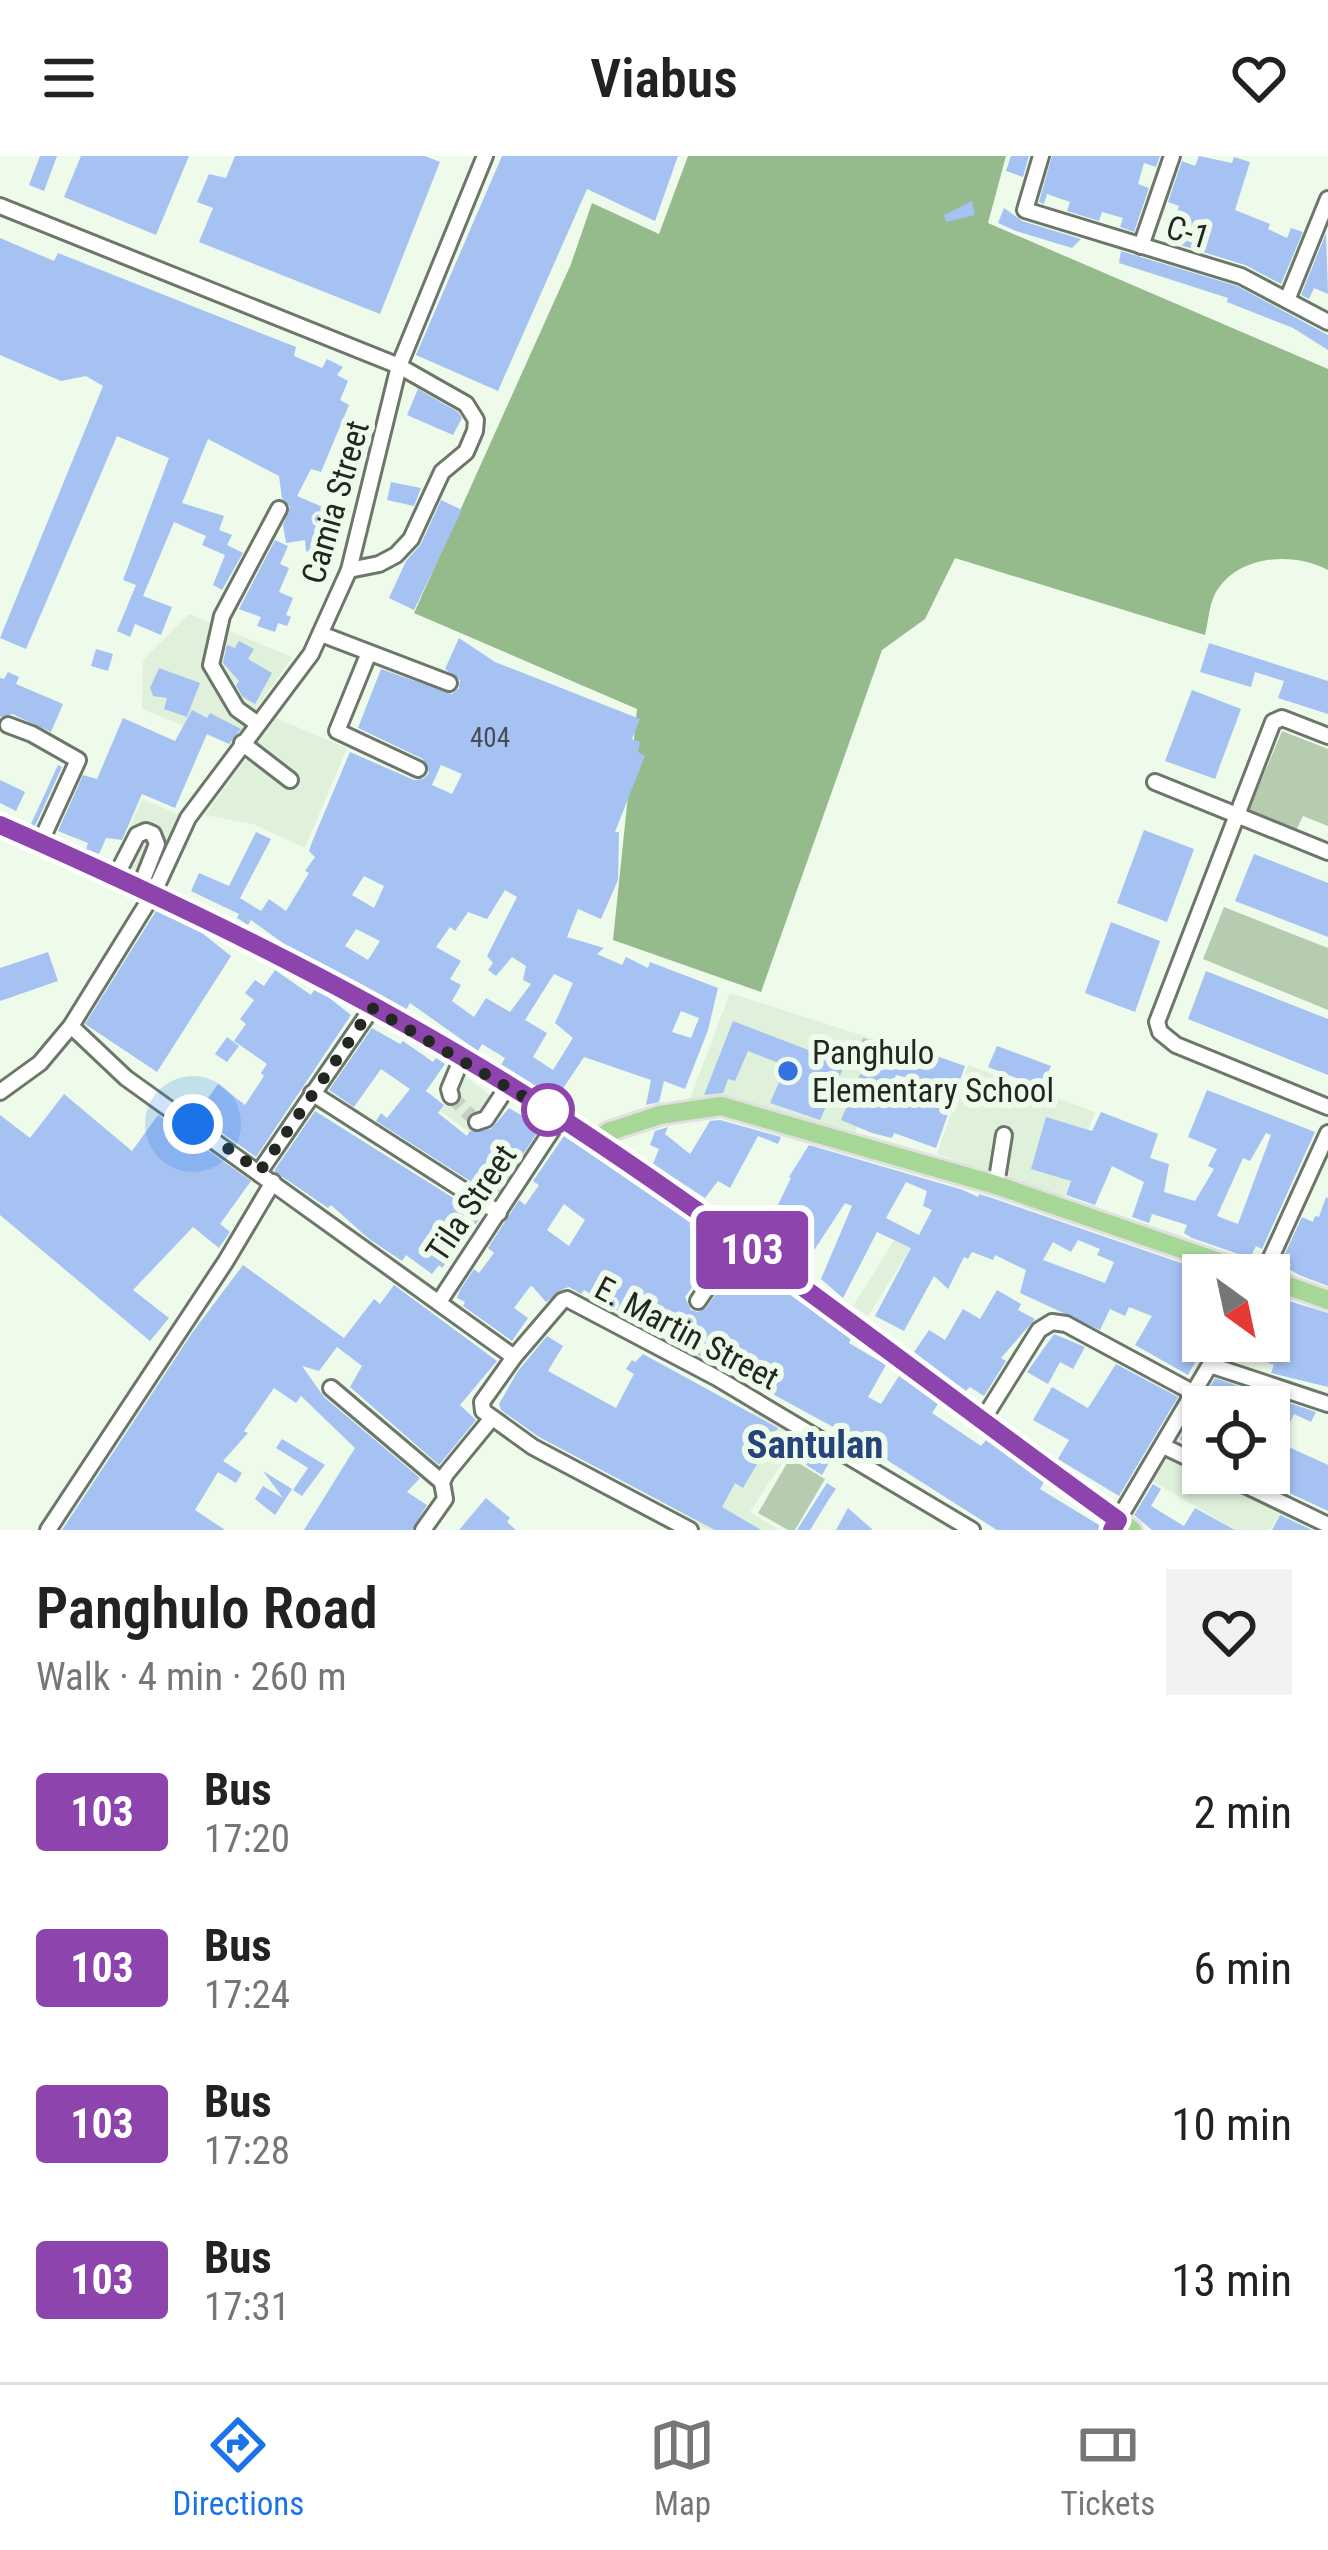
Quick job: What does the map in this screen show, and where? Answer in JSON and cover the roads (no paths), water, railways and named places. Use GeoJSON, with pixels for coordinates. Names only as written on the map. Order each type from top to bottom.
{"type":"FeatureCollection","features":[{"type":"Feature","properties":{"kind":"main road"},"geometry":{"type":"LineString","coordinates":[[0,825],[116,876],[372,1008],[560,1118],[739,1241],[1120,1526]]}},
{"type":"Feature","properties":{"kind":"main road"},"geometry":{"type":"LineString","coordinates":[[598,1143],[608,1132],[660,1115],[721,1106],[996,1186],[1198,1254]]}},
{"type":"Feature","properties":{"kind":"main road"},"geometry":{"type":"LineString","coordinates":[[1290,1286],[1328,1300]]}},
{"type":"Feature","properties":{"kind":"street","name":"C-1"},"geometry":{"type":"LineString","coordinates":[[1041,156],[1025,210],[1241,276],[1326,316]]}},
{"type":"Feature","properties":{"kind":"street"},"geometry":{"type":"LineString","coordinates":[[1141,246],[1172,156]]}},
{"type":"Feature","properties":{"kind":"street","name":"Camia Street"},"geometry":{"type":"LineString","coordinates":[[146,891],[188,818],[311,654],[321,634],[350,570],[399,366],[479,158]]}},
{"type":"Feature","properties":{"kind":"street"},"geometry":{"type":"LineString","coordinates":[[1287,300],[1328,199]]}},
{"type":"Feature","properties":{"kind":"street"},"geometry":{"type":"LineString","coordinates":[[0,206],[399,366],[466,404],[476,420],[475,430],[466,452],[442,472],[411,539],[380,564],[350,570]]}},
{"type":"Feature","properties":{"kind":"street"},"geometry":{"type":"LineString","coordinates":[[257,724],[236,709],[211,665],[223,616],[279,509]]}},
{"type":"Feature","properties":{"kind":"street"},"geometry":{"type":"LineString","coordinates":[[321,634],[449,683]]}},
{"type":"Feature","properties":{"kind":"street"},"geometry":{"type":"LineString","coordinates":[[368,655],[337,730],[418,769]]}},
{"type":"Feature","properties":{"kind":"street"},"geometry":{"type":"LineString","coordinates":[[1328,736],[1282,718],[1273,722],[1160,1013],[1160,1032],[1176,1045],[1328,1107]]}},
{"type":"Feature","properties":{"kind":"street"},"geometry":{"type":"LineString","coordinates":[[8,725],[79,762],[40,843]]}},
{"type":"Feature","properties":{"kind":"street"},"geometry":{"type":"LineString","coordinates":[[242,743],[290,780]]}},
{"type":"Feature","properties":{"kind":"street"},"geometry":{"type":"LineString","coordinates":[[1155,782],[1328,852]]}},
{"type":"Feature","properties":{"kind":"street"},"geometry":{"type":"LineString","coordinates":[[0,1092],[40,1063],[71,1025],[146,891],[157,844],[153,834],[137,835],[116,876]]}},
{"type":"Feature","properties":{"kind":"street"},"geometry":{"type":"LineString","coordinates":[[48,1530],[226,1262],[312,1093],[372,1008]]}},
{"type":"Feature","properties":{"kind":"street"},"geometry":{"type":"LineString","coordinates":[[71,1025],[126,1078],[439,1303]]}},
{"type":"Feature","properties":{"kind":"street"},"geometry":{"type":"LineString","coordinates":[[451,1096],[449,1089],[462,1058]]}},
{"type":"Feature","properties":{"kind":"street"},"geometry":{"type":"LineString","coordinates":[[477,1122],[486,1119],[508,1086]]}},
{"type":"Feature","properties":{"kind":"street"},"geometry":{"type":"LineString","coordinates":[[312,1093],[499,1213]]}},
{"type":"Feature","properties":{"kind":"street","name":"Tila Street"},"geometry":{"type":"LineString","coordinates":[[514,1357],[439,1303],[560,1118]]}},
{"type":"Feature","properties":{"kind":"street"},"geometry":{"type":"LineString","coordinates":[[1273,1254],[1328,1132]]}},
{"type":"Feature","properties":{"kind":"street"},"geometry":{"type":"LineString","coordinates":[[996,1186],[1004,1136]]}},
{"type":"Feature","properties":{"kind":"street"},"geometry":{"type":"LineString","coordinates":[[698,1301],[739,1241]]}},
{"type":"Feature","properties":{"kind":"street","name":"E. Martin Street"},"geometry":{"type":"LineString","coordinates":[[514,1357],[567,1299],[717,1378],[971,1530]]}},
{"type":"Feature","properties":{"kind":"street"},"geometry":{"type":"LineString","coordinates":[[982,1421],[1039,1330],[1052,1322],[1066,1324],[1182,1387]]}},
{"type":"Feature","properties":{"kind":"street"},"geometry":{"type":"LineString","coordinates":[[514,1357],[482,1402],[483,1412],[533,1448],[690,1530]]}},
{"type":"Feature","properties":{"kind":"street"},"geometry":{"type":"LineString","coordinates":[[1198,1386],[1212,1362]]}},
{"type":"Feature","properties":{"kind":"street"},"geometry":{"type":"LineString","coordinates":[[1210,1365],[1328,1404]]}},
{"type":"Feature","properties":{"kind":"street"},"geometry":{"type":"LineString","coordinates":[[331,1388],[442,1482],[445,1499],[423,1530]]}},
{"type":"Feature","properties":{"kind":"street"},"geometry":{"type":"LineString","coordinates":[[1120,1526],[1182,1414]]}},
{"type":"Feature","properties":{"kind":"street"},"geometry":{"type":"LineString","coordinates":[[442,1482],[492,1418]]}},
{"type":"Feature","properties":{"kind":"street"},"geometry":{"type":"LineString","coordinates":[[1163,1446],[1182,1455]]}},
{"type":"Feature","properties":{"kind":"street"},"geometry":{"type":"LineString","coordinates":[[1264,1494],[1328,1525]]}},
{"type":"Feature","properties":{"kind":"tunnel"},"geometry":{"type":"LineString","coordinates":[[451,1096],[477,1122]]}},
{"type":"Feature","properties":{"kind":"place","name":"Panghulo Elementary School"},"geometry":{"type":"Point","coordinates":[788,1071]}},
{"type":"Feature","properties":{"kind":"district","name":"Santulan"},"geometry":{"type":"Point","coordinates":[815,1445]}}]}
